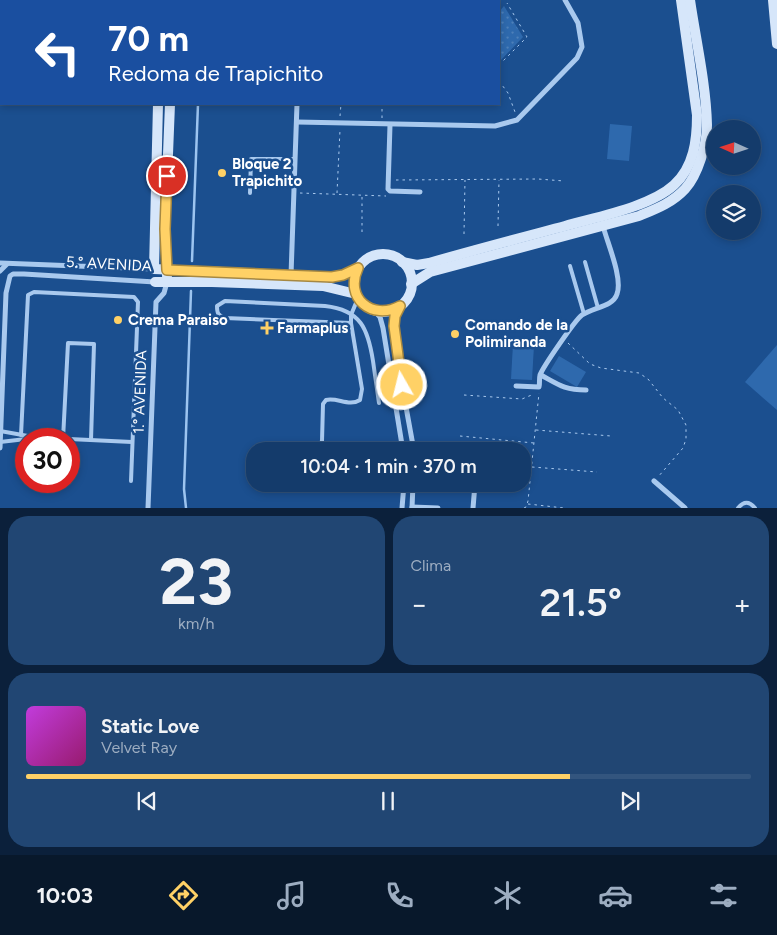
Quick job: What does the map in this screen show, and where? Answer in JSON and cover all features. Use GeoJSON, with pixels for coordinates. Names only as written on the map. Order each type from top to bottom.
{"type":"FeatureCollection","features":[{"type":"Feature","properties":{"kind":"street"},"geometry":{"type":"LineString","coordinates":[[297,122],[495,126],[518,120],[577,58],[582,47],[578,23],[565,0]]}},
{"type":"Feature","properties":{"kind":"street"},"geometry":{"type":"LineString","coordinates":[[411,284],[430,272],[601,221],[664,194],[675,184],[684,174],[692,157],[696,144],[697,115],[681,0]]}},
{"type":"Feature","properties":{"kind":"street"},"geometry":{"type":"LineString","coordinates":[[400,306],[385,312],[374,310],[363,304],[357,296],[354,280],[358,268],[369,258],[382,254],[402,262],[417,265],[430,263],[601,221],[646,213],[672,200],[686,188],[699,164],[707,127],[690,0]]}},
{"type":"Feature","properties":{"kind":"street"},"geometry":{"type":"LineString","coordinates":[[773,0],[777,44]]}},
{"type":"Feature","properties":{"kind":"street"},"geometry":{"type":"LineString","coordinates":[[0,263],[154,269],[158,105]]}},
{"type":"Feature","properties":{"kind":"street"},"geometry":{"type":"LineString","coordinates":[[168,282],[165,229],[170,105]]}},
{"type":"Feature","properties":{"kind":"street"},"geometry":{"type":"LineString","coordinates":[[291,275],[297,105]]}},
{"type":"Feature","properties":{"kind":"street"},"geometry":{"type":"LineString","coordinates":[[390,125],[387,186],[390,191],[420,192]]}},
{"type":"Feature","properties":{"kind":"street"},"geometry":{"type":"LineString","coordinates":[[516,386],[539,390],[540,374],[584,314],[610,303],[615,298],[618,292],[618,277],[601,221]]}},
{"type":"Feature","properties":{"kind":"street"},"geometry":{"type":"LineString","coordinates":[[402,262],[411,276],[411,284],[410,292],[395,316],[394,326],[412,442]]}},
{"type":"Feature","properties":{"kind":"street"},"geometry":{"type":"LineString","coordinates":[[0,270],[7,264]]}},
{"type":"Feature","properties":{"kind":"street","name":"5.° AVENIDA"},"geometry":{"type":"LineString","coordinates":[[154,269],[332,277],[343,275],[358,268]]}},
{"type":"Feature","properties":{"kind":"street","name":"5.° AVENIDA"},"geometry":{"type":"LineString","coordinates":[[0,431],[6,293],[10,276],[13,274],[155,282],[323,286],[357,296]]}},
{"type":"Feature","properties":{"kind":"street","name":"1.° AVENIDA"},"geometry":{"type":"LineString","coordinates":[[148,508],[156,302],[164,293],[168,282]]}},
{"type":"Feature","properties":{"kind":"street"},"geometry":{"type":"LineString","coordinates":[[374,310],[380,317],[383,328],[401,442]]}},
{"type":"Feature","properties":{"kind":"street"},"geometry":{"type":"LineString","coordinates":[[540,374],[571,390],[586,390]]}},
{"type":"Feature","properties":{"kind":"street"},"geometry":{"type":"LineString","coordinates":[[0,431],[0,448]]}},
{"type":"Feature","properties":{"kind":"street"},"geometry":{"type":"LineString","coordinates":[[654,481],[685,508]]}},
{"type":"Feature","properties":{"kind":"street"},"geometry":{"type":"LineString","coordinates":[[402,508],[403,492]]}},
{"type":"Feature","properties":{"kind":"street"},"geometry":{"type":"LineString","coordinates":[[413,492],[412,507],[438,508]]}},
{"type":"Feature","properties":{"kind":"street"},"geometry":{"type":"LineString","coordinates":[[473,508],[474,492]]}},
{"type":"Feature","properties":{"kind":"street"},"geometry":{"type":"LineString","coordinates":[[403,497],[412,497]]}},
{"type":"Feature","properties":{"kind":"lane"},"geometry":{"type":"LineString","coordinates":[[250,193],[251,159],[295,159]]}},
{"type":"Feature","properties":{"kind":"lane"},"geometry":{"type":"LineString","coordinates":[[585,262],[598,308]]}},
{"type":"Feature","properties":{"kind":"lane"},"geometry":{"type":"LineString","coordinates":[[570,266],[584,314]]}},
{"type":"Feature","properties":{"kind":"lane"},"geometry":{"type":"LineString","coordinates":[[21,428],[28,295],[34,292],[134,297],[138,302],[131,481]]}},
{"type":"Feature","properties":{"kind":"lane"},"geometry":{"type":"LineString","coordinates":[[321,442],[324,404],[326,400],[354,403],[360,400],[362,388],[350,323],[357,296]]}},
{"type":"Feature","properties":{"kind":"lane"},"geometry":{"type":"LineString","coordinates":[[350,323],[225,318],[217,312],[217,306],[225,301],[325,306],[337,308],[351,315],[364,326],[369,337],[379,403]]}},
{"type":"Feature","properties":{"kind":"lane"},"geometry":{"type":"LineString","coordinates":[[64,428],[68,343],[94,344],[91,440]]}},
{"type":"Feature","properties":{"kind":"lane"},"geometry":{"type":"LineString","coordinates":[[0,431],[15,434]]}},
{"type":"Feature","properties":{"kind":"lane"},"geometry":{"type":"LineString","coordinates":[[0,442],[15,440]]}},
{"type":"Feature","properties":{"kind":"lane"},"geometry":{"type":"LineString","coordinates":[[80,440],[132,442]]}},
{"type":"Feature","properties":{"kind":"lane"},"geometry":{"type":"LineString","coordinates":[[738,508],[744,502],[747,502],[755,508]]}},
{"type":"Feature","properties":{"kind":"path"},"geometry":{"type":"LineString","coordinates":[[500,64],[527,37],[507,2]]}},
{"type":"Feature","properties":{"kind":"path"},"geometry":{"type":"LineString","coordinates":[[500,82],[508,93],[518,120]]}},
{"type":"Feature","properties":{"kind":"path"},"geometry":{"type":"LineString","coordinates":[[337,194],[341,105]]}},
{"type":"Feature","properties":{"kind":"path"},"geometry":{"type":"LineString","coordinates":[[382,105],[382,125]]}},
{"type":"Feature","properties":{"kind":"path"},"geometry":{"type":"LineString","coordinates":[[498,226],[499,179]]}},
{"type":"Feature","properties":{"kind":"path"},"geometry":{"type":"LineString","coordinates":[[388,180],[538,179],[564,182]]}},
{"type":"Feature","properties":{"kind":"path"},"geometry":{"type":"LineString","coordinates":[[464,234],[465,180]]}},
{"type":"Feature","properties":{"kind":"path"},"geometry":{"type":"LineString","coordinates":[[294,192],[386,196],[390,191]]}},
{"type":"Feature","properties":{"kind":"path"},"geometry":{"type":"LineString","coordinates":[[362,195],[362,232]]}},
{"type":"Feature","properties":{"kind":"path"},"geometry":{"type":"LineString","coordinates":[[564,339],[590,364],[601,368],[639,373],[648,379],[663,398],[678,410],[686,424],[686,439],[683,448],[654,481]]}},
{"type":"Feature","properties":{"kind":"path"},"geometry":{"type":"LineString","coordinates":[[464,395],[522,399],[539,390]]}},
{"type":"Feature","properties":{"kind":"path"},"geometry":{"type":"LineString","coordinates":[[539,390],[531,466],[597,472]]}},
{"type":"Feature","properties":{"kind":"path"},"geometry":{"type":"LineString","coordinates":[[535,430],[610,436]]}},
{"type":"Feature","properties":{"kind":"path"},"geometry":{"type":"LineString","coordinates":[[460,436],[534,443]]}},
{"type":"Feature","properties":{"kind":"path"},"geometry":{"type":"LineString","coordinates":[[479,442],[480,438]]}},
{"type":"Feature","properties":{"kind":"path"},"geometry":{"type":"LineString","coordinates":[[524,508],[527,504],[528,492]]}},
{"type":"Feature","properties":{"kind":"path"},"geometry":{"type":"LineString","coordinates":[[527,504],[564,508]]}},
{"type":"Feature","properties":{"kind":"shaded area"},"geometry":{"type":"Polygon","coordinates":[[[504,6],[523,37],[500,61],[500,11],[504,6]]]}},
{"type":"Feature","properties":{"kind":"shaded area"},"geometry":{"type":"Polygon","coordinates":[[[610,124],[632,126],[629,161],[607,159],[610,124]]]}},
{"type":"Feature","properties":{"kind":"shaded area"},"geometry":{"type":"Polygon","coordinates":[[[513,344],[534,345],[532,380],[511,379],[513,344]]]}},
{"type":"Feature","properties":{"kind":"shaded area"},"geometry":{"type":"Polygon","coordinates":[[[777,345],[777,410],[745,382],[777,345]]]}},
{"type":"Feature","properties":{"kind":"shaded area"},"geometry":{"type":"Polygon","coordinates":[[[559,356],[586,372],[577,387],[550,371],[559,356]]]}},
{"type":"Feature","properties":{"kind":"waterway"},"geometry":{"type":"LineString","coordinates":[[192,261],[198,105]]}},
{"type":"Feature","properties":{"kind":"waterway"},"geometry":{"type":"LineString","coordinates":[[186,508],[184,489],[191,291]]}},
{"type":"Feature","properties":{"kind":"place","name":"Bloque 2 Trapichito"},"geometry":{"type":"Point","coordinates":[222,173]}},
{"type":"Feature","properties":{"kind":"place","name":"Crema Paraiso"},"geometry":{"type":"Point","coordinates":[118,320]}},
{"type":"Feature","properties":{"kind":"place","name":"Farmaplus"},"geometry":{"type":"Point","coordinates":[267,328]}},
{"type":"Feature","properties":{"kind":"place","name":"Comando de la Polimiranda"},"geometry":{"type":"Point","coordinates":[455,334]}},
{"type":"Feature","properties":{"kind":"route"},"geometry":{"type":"LineString","coordinates":[[167,176],[165,229],[167,270],[332,277],[343,275],[358,268],[354,287],[358,298],[363,304],[374,310],[385,312],[400,306],[395,316],[394,326],[402,385]]}}]}
